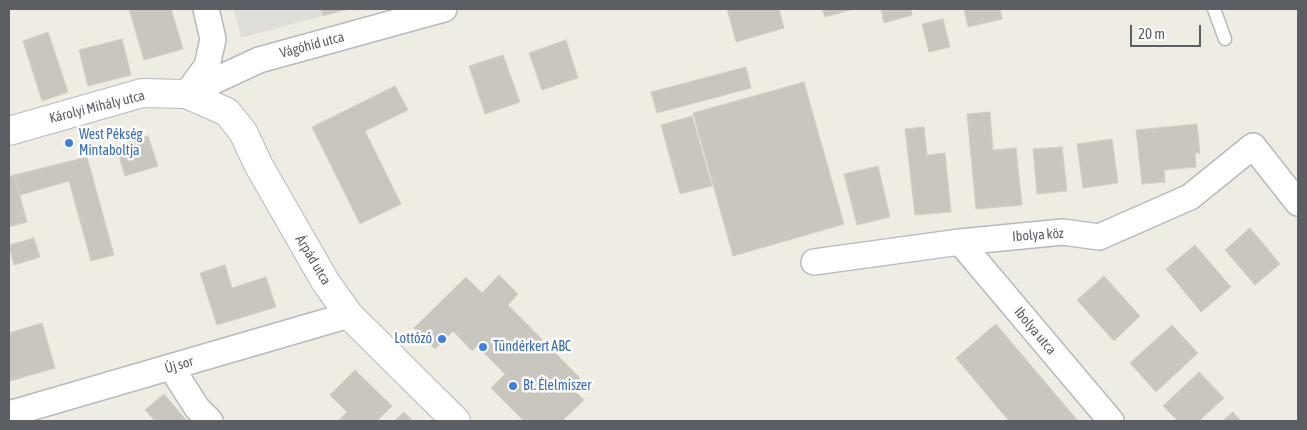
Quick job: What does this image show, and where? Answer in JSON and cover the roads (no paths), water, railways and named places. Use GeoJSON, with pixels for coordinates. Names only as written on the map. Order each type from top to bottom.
{"type":"FeatureCollection","features":[{"type":"Feature","properties":{"kind":"street"},"geometry":{"type":"LineString","coordinates":[[186,94],[207,66],[213,39],[206,9]]}},
{"type":"Feature","properties":{"kind":"street","name":"Vágóhíd utca"},"geometry":{"type":"LineString","coordinates":[[186,94],[259,60],[444,9]]}},
{"type":"Feature","properties":{"kind":"street","name":"Károlyi Mihály utca"},"geometry":{"type":"LineString","coordinates":[[9,131],[142,93],[186,94]]}},
{"type":"Feature","properties":{"kind":"street","name":"Árpád utca"},"geometry":{"type":"LineString","coordinates":[[186,94],[228,112],[243,132],[259,166],[325,282],[349,314],[456,421]]}},
{"type":"Feature","properties":{"kind":"street","name":"Ibolya köz"},"geometry":{"type":"LineString","coordinates":[[814,262],[960,242],[1063,232],[1099,237],[1190,197],[1253,146],[1298,203]]}},
{"type":"Feature","properties":{"kind":"street","name":"Ibolya utca"},"geometry":{"type":"LineString","coordinates":[[960,242],[1111,421]]}},
{"type":"Feature","properties":{"kind":"street","name":"Új sor"},"geometry":{"type":"LineString","coordinates":[[9,414],[349,314]]}},
{"type":"Feature","properties":{"kind":"street"},"geometry":{"type":"LineString","coordinates":[[171,367],[197,408],[210,421]]}},
{"type":"Feature","properties":{"kind":"lane"},"geometry":{"type":"LineString","coordinates":[[1214,9],[1225,39]]}},
{"type":"Feature","properties":{"kind":"place","name":"West Pékség Mintaboltja"},"geometry":{"type":"Point","coordinates":[69,143]}},
{"type":"Feature","properties":{"kind":"place","name":"Lottózó"},"geometry":{"type":"Point","coordinates":[442,339]}},
{"type":"Feature","properties":{"kind":"place","name":"Tündérkert ABC"},"geometry":{"type":"Point","coordinates":[483,347]}},
{"type":"Feature","properties":{"kind":"place","name":"Bt. Élelmiszer"},"geometry":{"type":"Point","coordinates":[513,386]}}]}
